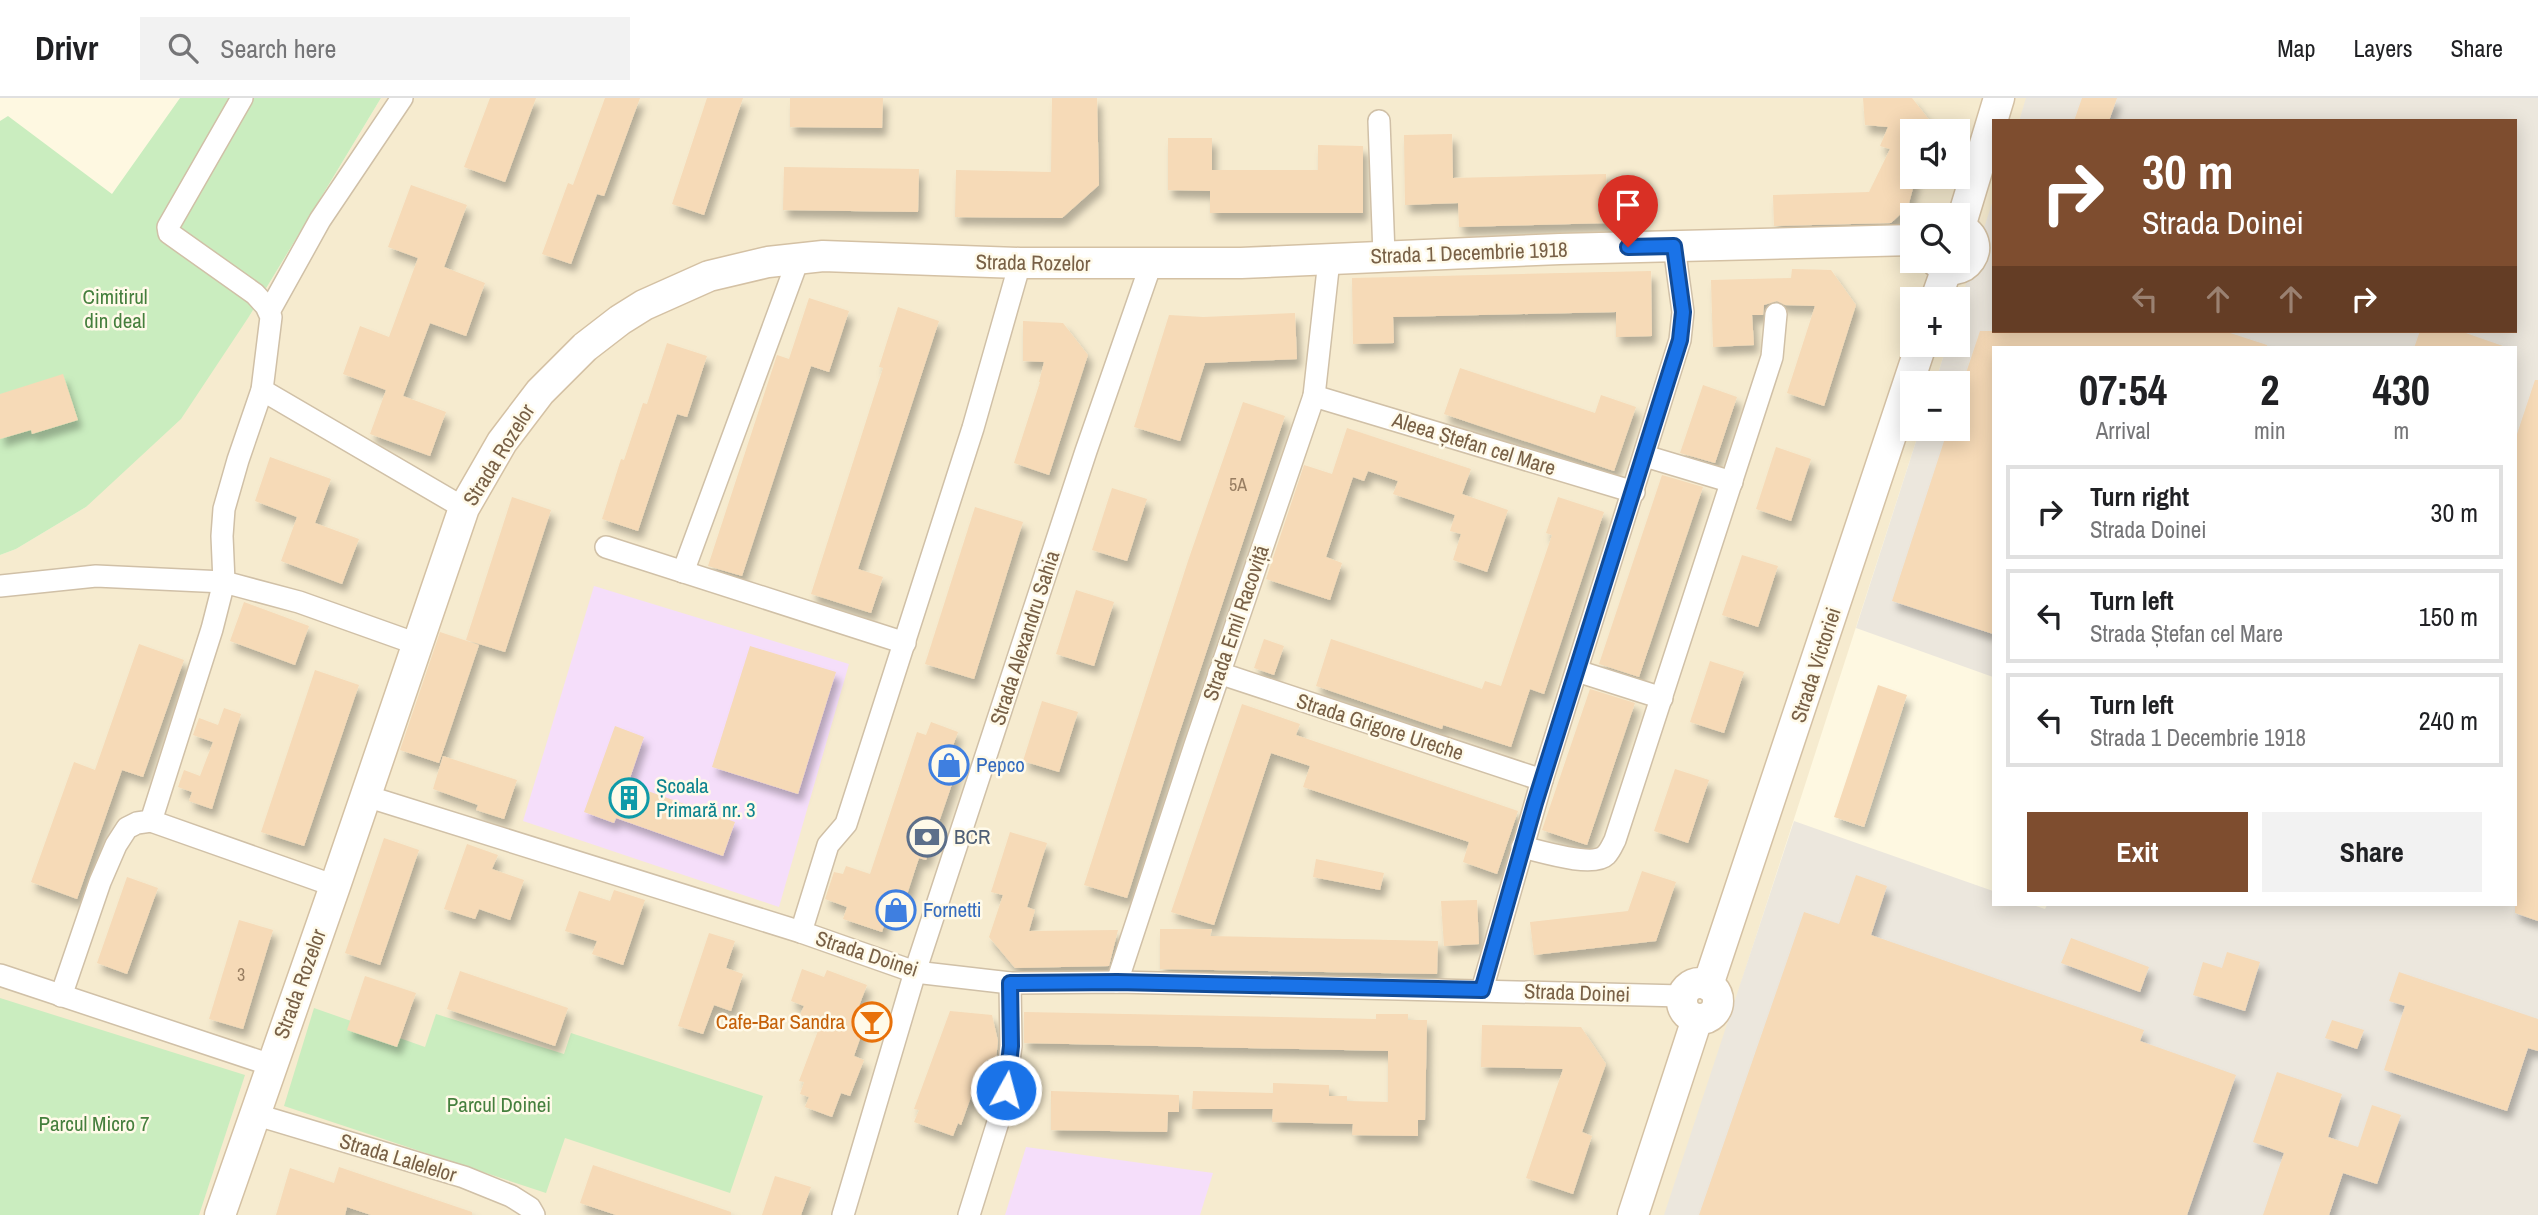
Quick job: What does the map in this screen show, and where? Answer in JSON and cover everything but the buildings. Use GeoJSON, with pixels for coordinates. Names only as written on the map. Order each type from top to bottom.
{"type":"FeatureCollection","features":[{"type":"Feature","properties":{"kind":"street"},"geometry":{"type":"LineString","coordinates":[[242,98],[168,227],[169,233],[255,294],[270,310]]}},
{"type":"Feature","properties":{"kind":"street"},"geometry":{"type":"LineString","coordinates":[[151,821],[212,629],[223,582],[222,536],[225,509],[238,460],[262,390],[271,326],[270,310],[320,220],[402,98]]}},
{"type":"Feature","properties":{"kind":"street"},"geometry":{"type":"LineString","coordinates":[[1992,119],[1999,98]]}},
{"type":"Feature","properties":{"kind":"street"},"geometry":{"type":"LineString","coordinates":[[1379,121],[1384,255]]}},
{"type":"Feature","properties":{"kind":"street"},"geometry":{"type":"LineString","coordinates":[[1966,203],[1992,121]]}},
{"type":"Feature","properties":{"kind":"street"},"geometry":{"type":"LineString","coordinates":[[1970,236],[1973,240],[1973,253],[1970,258]]}},
{"type":"Feature","properties":{"kind":"street","name":"Strada 1 Decembrie 1918"},"geometry":{"type":"LineString","coordinates":[[1151,264],[1241,264],[1384,255],[1900,240]]}},
{"type":"Feature","properties":{"kind":"street"},"geometry":{"type":"LineString","coordinates":[[1482,990],[1542,780],[1680,340],[1683,312],[1674,246]]}},
{"type":"Feature","properties":{"kind":"street","name":"Strada Rozelor"},"geometry":{"type":"LineString","coordinates":[[220,1215],[464,509],[502,442],[540,392],[585,346],[620,320],[654,300],[709,276],[799,257],[852,256],[1020,264],[1151,264]]}},
{"type":"Feature","properties":{"kind":"street"},"geometry":{"type":"LineString","coordinates":[[683,572],[799,257]]}},
{"type":"Feature","properties":{"kind":"street","name":"Strada Emil Racoviță"},"geometry":{"type":"LineString","coordinates":[[1117,982],[1314,396],[1329,260]]}},
{"type":"Feature","properties":{"kind":"street"},"geometry":{"type":"LineString","coordinates":[[801,932],[828,845],[846,824],[973,428],[1020,264]]}},
{"type":"Feature","properties":{"kind":"street","name":"Strada Alexandru Sahia"},"geometry":{"type":"LineString","coordinates":[[843,1215],[915,972],[1086,451],[1151,264]]}},
{"type":"Feature","properties":{"kind":"street"},"geometry":{"type":"LineString","coordinates":[[1522,847],[1588,861],[1606,855],[1615,840],[1772,357],[1776,314]]}},
{"type":"Feature","properties":{"kind":"street","name":"Strada Victoriei"},"geometry":{"type":"LineString","coordinates":[[1633,1215],[1696,1000],[1918,357]]}},
{"type":"Feature","properties":{"kind":"street"},"geometry":{"type":"LineString","coordinates":[[262,390],[464,509]]}},
{"type":"Feature","properties":{"kind":"street","name":"Aleea Ștefan cel Mare"},"geometry":{"type":"LineString","coordinates":[[1314,396],[1634,492]]}},
{"type":"Feature","properties":{"kind":"street"},"geometry":{"type":"LineString","coordinates":[[1645,456],[1732,482]]}},
{"type":"Feature","properties":{"kind":"street"},"geometry":{"type":"LineString","coordinates":[[606,547],[905,643]]}},
{"type":"Feature","properties":{"kind":"street"},"geometry":{"type":"LineString","coordinates":[[0,586],[96,576],[223,582],[299,602],[418,644]]}},
{"type":"Feature","properties":{"kind":"street"},"geometry":{"type":"LineString","coordinates":[[1577,671],[1662,698]]}},
{"type":"Feature","properties":{"kind":"street","name":"Strada Grigore Ureche"},"geometry":{"type":"LineString","coordinates":[[1219,673],[1542,780]]}},
{"type":"Feature","properties":{"kind":"street","name":"Strada Doinei"},"geometry":{"type":"LineString","coordinates":[[366,796],[801,932],[915,972],[1010,983],[1117,982],[1482,990],[1696,1000]]}},
{"type":"Feature","properties":{"kind":"street"},"geometry":{"type":"LineString","coordinates":[[61,996],[100,882],[116,845],[127,828],[137,822],[151,821],[335,886]]}},
{"type":"Feature","properties":{"kind":"street"},"geometry":{"type":"LineString","coordinates":[[0,975],[271,1065]]}},
{"type":"Feature","properties":{"kind":"street"},"geometry":{"type":"LineString","coordinates":[[969,1215],[1003,1106],[1011,1046],[1010,983]]}},
{"type":"Feature","properties":{"kind":"street","name":"Strada Lalelelor"},"geometry":{"type":"LineString","coordinates":[[254,1115],[464,1177],[511,1196],[532,1211]]}},
{"type":"Feature","properties":{"kind":"shaded area"},"geometry":{"type":"Polygon","coordinates":[[[381,98],[2027,98],[2020,119],[1992,119],[1992,205],[1966,287],[1900,287],[1900,357],[1943,357],[1939,371],[1900,371],[1900,441],[1916,441],[1666,1215],[0,1215],[0,555],[16,549],[86,507],[250,315],[381,98]]]}},
{"type":"Feature","properties":{"kind":"shaded area"},"geometry":{"type":"Polygon","coordinates":[[[2026,98],[2538,98],[2538,1215],[1664,1215],[1794,821],[1992,891],[1992,906],[2036,906],[2045,909],[2046,906],[2517,906],[2517,346],[1992,346],[1992,677],[1856,628],[1916,441],[1970,441],[1970,371],[1939,371],[1943,357],[1970,357],[1970,287],[1965,287],[1992,203],[1992,333],[2517,333],[2517,119],[2020,119],[2026,98]]]}},
{"type":"Feature","properties":{"kind":"shaded area"},"geometry":{"type":"Polygon","coordinates":[[[594,586],[849,664],[779,907],[523,821],[594,586]]]}},
{"type":"Feature","properties":{"kind":"shaded area"},"geometry":{"type":"Polygon","coordinates":[[[1026,1147],[1213,1173],[1200,1215],[1005,1215],[1026,1147]]]}},
{"type":"Feature","properties":{"kind":"green space","name":"Cimitirul din deal"},"geometry":{"type":"Polygon","coordinates":[[[180,98],[381,98],[250,315],[181,419],[86,507],[16,549],[0,555],[0,121],[8,116],[112,194],[180,98]]]}},
{"type":"Feature","properties":{"kind":"green space","name":"Parcul Micro 7"},"geometry":{"type":"Polygon","coordinates":[[[0,998],[245,1075],[199,1215],[0,1215],[0,998]]]}},
{"type":"Feature","properties":{"kind":"green space","name":"Parcul Doinei"},"geometry":{"type":"Polygon","coordinates":[[[314,1008],[425,1047],[436,1014],[564,1054],[571,1033],[763,1096],[730,1193],[565,1138],[546,1193],[284,1106],[314,1008]]]}},
{"type":"Feature","properties":{"kind":"place","name":"Pepco"},"geometry":{"type":"Point","coordinates":[949,765]}},
{"type":"Feature","properties":{"kind":"place","name":"Școala Primară nr. 3"},"geometry":{"type":"Point","coordinates":[629,798]}},
{"type":"Feature","properties":{"kind":"place","name":"BCR"},"geometry":{"type":"Point","coordinates":[927,837]}},
{"type":"Feature","properties":{"kind":"place","name":"Fornetti"},"geometry":{"type":"Point","coordinates":[896,910]}},
{"type":"Feature","properties":{"kind":"place","name":"Cafe-Bar Sandra"},"geometry":{"type":"Point","coordinates":[872,1022]}},
{"type":"Feature","properties":{"kind":"route"},"geometry":{"type":"LineString","coordinates":[[1006,1090],[1011,1046],[1010,983],[1117,982],[1482,990],[1535,803],[1670,380],[1680,340],[1683,312],[1674,246],[1628,247]]}}]}
